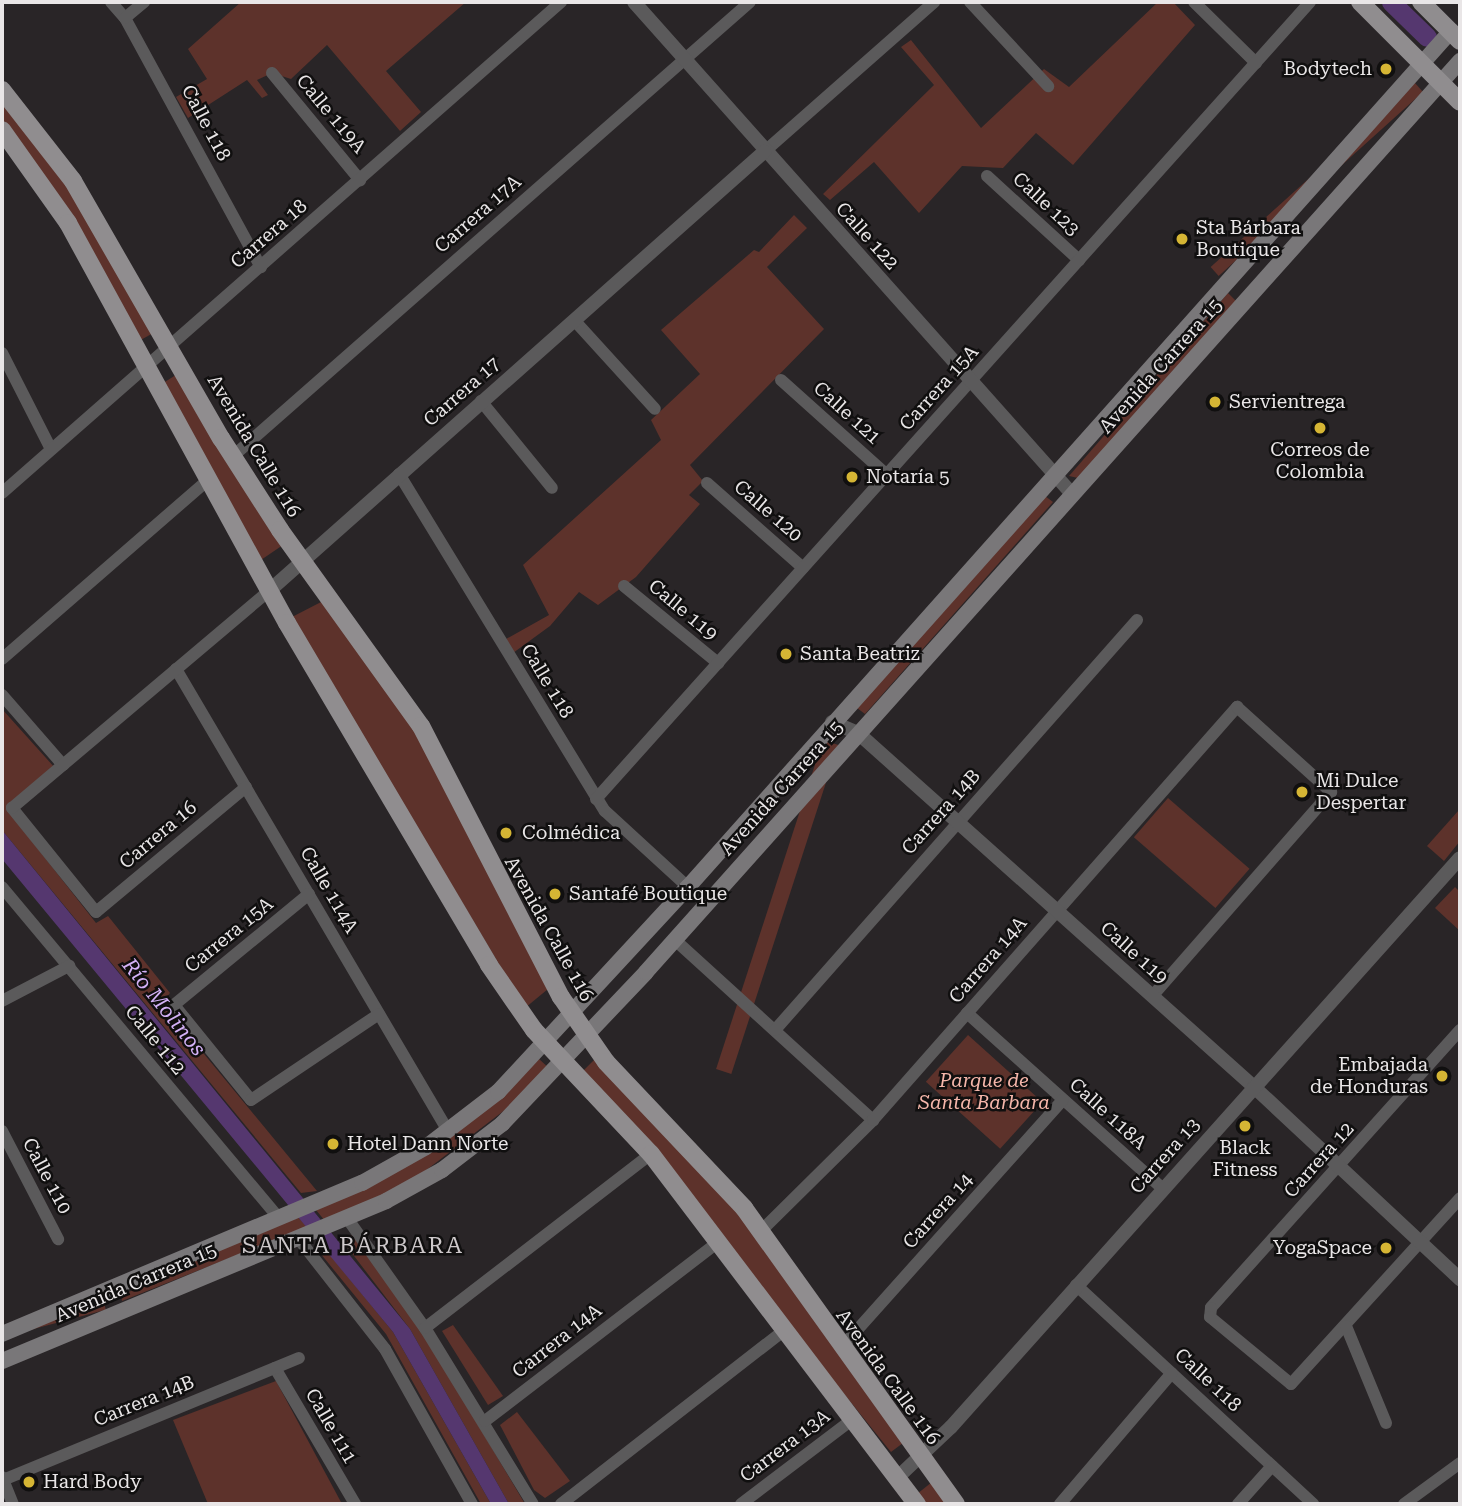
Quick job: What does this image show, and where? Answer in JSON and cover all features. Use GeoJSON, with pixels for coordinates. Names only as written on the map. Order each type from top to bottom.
{"type":"FeatureCollection","features":[{"type":"Feature","properties":{"kind":"main road"},"geometry":{"type":"LineString","coordinates":[[1360,2],[1460,102]]}},
{"type":"Feature","properties":{"kind":"main road"},"geometry":{"type":"LineString","coordinates":[[1421,2],[1457,30]]}},
{"type":"Feature","properties":{"kind":"main road","name":"Avenida Carrera 15"},"geometry":{"type":"LineString","coordinates":[[2,1334],[324,1200],[403,1161],[449,1131],[498,1092],[688,887],[832,722],[1423,64],[1457,30]]}},
{"type":"Feature","properties":{"kind":"main road","name":"Avenida Carrera 15"},"geometry":{"type":"LineString","coordinates":[[2,1362],[344,1219],[442,1170],[502,1124],[588,1037],[1460,61]]}},
{"type":"Feature","properties":{"kind":"main road","name":"Avenida Calle 116"},"geometry":{"type":"LineString","coordinates":[[2,90],[77,187],[232,457],[302,561],[428,737],[513,912],[588,1037],[761,1231],[841,1349],[956,1504]]}},
{"type":"Feature","properties":{"kind":"main road"},"geometry":{"type":"LineString","coordinates":[[2,130],[61,211],[269,591],[470,934],[546,1042],[651,1154],[720,1241],[915,1504]]}},
{"type":"Feature","properties":{"kind":"main road"},"geometry":{"type":"LineString","coordinates":[[159,1268],[111,1295],[110,1304],[117,1308],[169,1292]]}},
{"type":"Feature","properties":{"kind":"street","name":"Calle 118"},"geometry":{"type":"LineString","coordinates":[[111,2],[125,18],[261,267]]}},
{"type":"Feature","properties":{"kind":"street"},"geometry":{"type":"LineString","coordinates":[[125,18],[144,2]]}},
{"type":"Feature","properties":{"kind":"street","name":"Carrera 18"},"geometry":{"type":"LineString","coordinates":[[2,493],[561,2]]}},
{"type":"Feature","properties":{"kind":"street","name":"Calle 122"},"geometry":{"type":"LineString","coordinates":[[634,2],[682,61],[1073,495]]}},
{"type":"Feature","properties":{"kind":"street","name":"Carrera 17A"},"geometry":{"type":"LineString","coordinates":[[232,457],[750,2]]}},
{"type":"Feature","properties":{"kind":"street","name":"Carrera 17"},"geometry":{"type":"LineString","coordinates":[[96,912],[12,808],[269,591],[934,2]]}},
{"type":"Feature","properties":{"kind":"street"},"geometry":{"type":"LineString","coordinates":[[970,2],[1048,86]]}},
{"type":"Feature","properties":{"kind":"street"},"geometry":{"type":"LineString","coordinates":[[1194,2],[1256,63]]}},
{"type":"Feature","properties":{"kind":"street","name":"Carrera 15A"},"geometry":{"type":"LineString","coordinates":[[596,799],[1310,2]]}},
{"type":"Feature","properties":{"kind":"street","name":"Calle 119A"},"geometry":{"type":"LineString","coordinates":[[272,73],[360,180]]}},
{"type":"Feature","properties":{"kind":"street","name":"Calle 123"},"geometry":{"type":"LineString","coordinates":[[987,176],[1079,260]]}},
{"type":"Feature","properties":{"kind":"street"},"geometry":{"type":"LineString","coordinates":[[574,320],[655,409]]}},
{"type":"Feature","properties":{"kind":"street"},"geometry":{"type":"LineString","coordinates":[[2,353],[51,449]]}},
{"type":"Feature","properties":{"kind":"street","name":"Calle 121"},"geometry":{"type":"LineString","coordinates":[[781,380],[887,475]]}},
{"type":"Feature","properties":{"kind":"street"},"geometry":{"type":"LineString","coordinates":[[481,401],[552,488]]}},
{"type":"Feature","properties":{"kind":"street","name":"Calle 118"},"geometry":{"type":"LineString","coordinates":[[399,474],[596,799],[612,821],[688,887]]}},
{"type":"Feature","properties":{"kind":"street"},"geometry":{"type":"LineString","coordinates":[[2,659],[207,481]]}},
{"type":"Feature","properties":{"kind":"street","name":"Calle 120"},"geometry":{"type":"LineString","coordinates":[[707,483],[803,568]]}},
{"type":"Feature","properties":{"kind":"street","name":"Calle 119"},"geometry":{"type":"LineString","coordinates":[[624,586],[718,663]]}},
{"type":"Feature","properties":{"kind":"street","name":"Carrera 14B"},"geometry":{"type":"LineString","coordinates":[[775,1030],[1137,620]]}},
{"type":"Feature","properties":{"kind":"street","name":"Calle 114A"},"geometry":{"type":"LineString","coordinates":[[176,669],[449,1131]]}},
{"type":"Feature","properties":{"kind":"street"},"geometry":{"type":"LineString","coordinates":[[2,695],[63,765]]}},
{"type":"Feature","properties":{"kind":"street","name":"Carrera 14A"},"geometry":{"type":"LineString","coordinates":[[761,1231],[873,1120],[1237,707],[1331,792],[1153,995]]}},
{"type":"Feature","properties":{"kind":"street","name":"Calle 119"},"geometry":{"type":"LineString","coordinates":[[832,722],[858,733],[1460,1272]]}},
{"type":"Feature","properties":{"kind":"street","name":"Carrera 16"},"geometry":{"type":"LineString","coordinates":[[96,912],[246,787]]}},
{"type":"Feature","properties":{"kind":"street","name":"Carrera 13"},"geometry":{"type":"LineString","coordinates":[[897,1478],[920,1457],[1460,858]]}},
{"type":"Feature","properties":{"kind":"street","name":"Calle 112"},"geometry":{"type":"LineString","coordinates":[[2,887],[285,1215]]}},
{"type":"Feature","properties":{"kind":"street","name":"Carrera 15A"},"geometry":{"type":"LineString","coordinates":[[174,1005],[309,894]]}},
{"type":"Feature","properties":{"kind":"street"},"geometry":{"type":"LineString","coordinates":[[675,940],[873,1120]]}},
{"type":"Feature","properties":{"kind":"street"},"geometry":{"type":"LineString","coordinates":[[2,1001],[69,966]]}},
{"type":"Feature","properties":{"kind":"street","name":"Calle 112"},"geometry":{"type":"LineString","coordinates":[[174,1005],[251,1100],[379,1014]]}},
{"type":"Feature","properties":{"kind":"street","name":"Calle 118A"},"geometry":{"type":"LineString","coordinates":[[967,1013],[1162,1188]]}},
{"type":"Feature","properties":{"kind":"street","name":"Carrera 12"},"geometry":{"type":"LineString","coordinates":[[1346,1326],[1291,1384],[1210,1317],[1211,1308],[1460,1030]]}},
{"type":"Feature","properties":{"kind":"street","name":"Carrera 14"},"geometry":{"type":"LineString","coordinates":[[841,1349],[1063,1100]]}},
{"type":"Feature","properties":{"kind":"street","name":"Calle 110"},"geometry":{"type":"LineString","coordinates":[[2,1131],[58,1239]]}},
{"type":"Feature","properties":{"kind":"street"},"geometry":{"type":"LineString","coordinates":[[425,1328],[651,1154]]}},
{"type":"Feature","properties":{"kind":"street"},"geometry":{"type":"LineString","coordinates":[[1386,1423],[1346,1326],[1460,1198]]}},
{"type":"Feature","properties":{"kind":"street"},"geometry":{"type":"LineString","coordinates":[[344,1219],[425,1328],[533,1504]]}},
{"type":"Feature","properties":{"kind":"street"},"geometry":{"type":"LineString","coordinates":[[303,1236],[385,1349],[472,1504]]}},
{"type":"Feature","properties":{"kind":"street","name":"Calle 119"},"geometry":{"type":"LineString","coordinates":[[1422,1240],[1460,1279]]}},
{"type":"Feature","properties":{"kind":"street","name":"Carrera 14A"},"geometry":{"type":"LineString","coordinates":[[485,1422],[720,1241]]}},
{"type":"Feature","properties":{"kind":"street","name":"Calle 118"},"geometry":{"type":"LineString","coordinates":[[1076,1285],[1313,1504]]}},
{"type":"Feature","properties":{"kind":"street"},"geometry":{"type":"LineString","coordinates":[[561,1504],[786,1329]]}},
{"type":"Feature","properties":{"kind":"street","name":"Carrera 14B"},"geometry":{"type":"LineString","coordinates":[[3,1478],[299,1358]]}},
{"type":"Feature","properties":{"kind":"street","name":"Calle 111"},"geometry":{"type":"LineString","coordinates":[[275,1368],[355,1504]]}},
{"type":"Feature","properties":{"kind":"street"},"geometry":{"type":"LineString","coordinates":[[1060,1504],[1172,1373]]}},
{"type":"Feature","properties":{"kind":"street","name":"Carrera 13A"},"geometry":{"type":"LineString","coordinates":[[741,1504],[853,1419]]}},
{"type":"Feature","properties":{"kind":"street"},"geometry":{"type":"LineString","coordinates":[[1404,1504],[1460,1463]]}},
{"type":"Feature","properties":{"kind":"street"},"geometry":{"type":"LineString","coordinates":[[1238,1504],[1272,1465]]}},
{"type":"Feature","properties":{"kind":"street"},"geometry":{"type":"LineString","coordinates":[[3,1478],[13,1504]]}},
{"type":"Feature","properties":{"kind":"green space"},"geometry":{"type":"Polygon","coordinates":[[[241,2],[466,2],[386,71],[421,112],[400,131],[327,45],[291,79],[272,73],[257,80],[268,95],[262,98],[247,80],[188,118],[176,97],[207,79],[188,49],[241,2]]]}},
{"type":"Feature","properties":{"kind":"green space"},"geometry":{"type":"Polygon","coordinates":[[[1158,2],[1173,2],[1195,25],[1073,165],[1036,133],[1003,168],[962,166],[919,213],[874,162],[830,200],[823,194],[934,85],[901,47],[911,40],[981,128],[1044,69],[1069,87],[1158,2]]]}},
{"type":"Feature","properties":{"kind":"green space"},"geometry":{"type":"Polygon","coordinates":[[[1415,83],[1423,92],[1219,276],[1211,267],[1415,83]]]}},
{"type":"Feature","properties":{"kind":"green space"},"geometry":{"type":"Polygon","coordinates":[[[2,99],[59,169],[155,332],[139,341],[2,122],[2,99]]]}},
{"type":"Feature","properties":{"kind":"green space"},"geometry":{"type":"Polygon","coordinates":[[[794,215],[807,228],[767,267],[824,329],[690,465],[703,481],[689,495],[700,504],[636,577],[598,605],[579,592],[550,626],[513,653],[506,639],[549,615],[523,565],[661,440],[651,420],[700,374],[661,330],[754,250],[759,252],[794,215]]]}},
{"type":"Feature","properties":{"kind":"green space"},"geometry":{"type":"Polygon","coordinates":[[[1228,293],[1237,302],[1078,478],[1069,476],[1228,293]]]}},
{"type":"Feature","properties":{"kind":"green space"},"geometry":{"type":"Polygon","coordinates":[[[179,373],[283,545],[258,562],[160,385],[179,373]]]}},
{"type":"Feature","properties":{"kind":"green space"},"geometry":{"type":"Polygon","coordinates":[[[1045,496],[1053,502],[865,714],[853,705],[1045,496]]]}},
{"type":"Feature","properties":{"kind":"green space"},"geometry":{"type":"Polygon","coordinates":[[[323,601],[404,709],[548,989],[525,1008],[292,617],[323,601]]]}},
{"type":"Feature","properties":{"kind":"green space"},"geometry":{"type":"Polygon","coordinates":[[[2,709],[55,768],[9,812],[96,923],[108,916],[170,993],[162,1003],[317,1191],[301,1193],[2,830],[2,709]]]}},
{"type":"Feature","properties":{"kind":"green space"},"geometry":{"type":"Polygon","coordinates":[[[823,740],[838,745],[731,1074],[716,1069],[823,740]]]}},
{"type":"Feature","properties":{"kind":"green space"},"geometry":{"type":"Polygon","coordinates":[[[1168,798],[1250,869],[1215,908],[1134,837],[1168,798]]]}},
{"type":"Feature","properties":{"kind":"green space"},"geometry":{"type":"Polygon","coordinates":[[[1459,810],[1460,841],[1444,861],[1427,846],[1459,810]]]}},
{"type":"Feature","properties":{"kind":"green space"},"geometry":{"type":"Polygon","coordinates":[[[1455,887],[1460,892],[1460,931],[1435,908],[1455,887]]]}},
{"type":"Feature","properties":{"kind":"green space","name":"Parque de Santa Barbara"},"geometry":{"type":"Polygon","coordinates":[[[968,1035],[1042,1102],[1000,1149],[926,1082],[968,1035]]]}},
{"type":"Feature","properties":{"kind":"green space"},"geometry":{"type":"Polygon","coordinates":[[[596,1058],[737,1209],[903,1443],[891,1452],[583,1071],[596,1058]]]}},
{"type":"Feature","properties":{"kind":"green space"},"geometry":{"type":"Polygon","coordinates":[[[539,1059],[550,1069],[510,1106],[412,1181],[325,1221],[316,1210],[374,1185],[539,1059]]]}},
{"type":"Feature","properties":{"kind":"green space"},"geometry":{"type":"Polygon","coordinates":[[[298,1217],[307,1227],[122,1301],[121,1296],[160,1276],[298,1217]]]}},
{"type":"Feature","properties":{"kind":"green space"},"geometry":{"type":"Polygon","coordinates":[[[352,1235],[418,1323],[525,1504],[509,1504],[410,1329],[341,1239],[352,1235]]]}},
{"type":"Feature","properties":{"kind":"green space"},"geometry":{"type":"Polygon","coordinates":[[[322,1245],[393,1332],[491,1504],[481,1504],[386,1334],[316,1248],[322,1245]]]}},
{"type":"Feature","properties":{"kind":"green space"},"geometry":{"type":"Polygon","coordinates":[[[103,1299],[106,1310],[2,1337],[2,1326],[103,1299]]]}},
{"type":"Feature","properties":{"kind":"green space"},"geometry":{"type":"Polygon","coordinates":[[[453,1325],[503,1396],[488,1405],[442,1331],[453,1325]]]}},
{"type":"Feature","properties":{"kind":"green space"},"geometry":{"type":"Polygon","coordinates":[[[276,1381],[342,1504],[208,1504],[173,1420],[276,1381]]]}},
{"type":"Feature","properties":{"kind":"green space"},"geometry":{"type":"Polygon","coordinates":[[[517,1412],[570,1481],[545,1498],[534,1490],[500,1425],[517,1412]]]}},
{"type":"Feature","properties":{"kind":"green space"},"geometry":{"type":"Polygon","coordinates":[[[932,1482],[949,1504],[925,1504],[917,1494],[932,1482]]]}},
{"type":"Feature","properties":{"kind":"shaded area"},"geometry":{"type":"Polygon","coordinates":[[[2,830],[410,1329],[509,1504],[491,1504],[393,1332],[2,859],[2,830]]]}},
{"type":"Feature","properties":{"kind":"waterway"},"geometry":{"type":"LineString","coordinates":[[1391,2],[1427,37]]}},
{"type":"Feature","properties":{"kind":"place","name":"Bodytech"},"geometry":{"type":"Point","coordinates":[1386,69]}},
{"type":"Feature","properties":{"kind":"place","name":"Sta Bárbara Boutique"},"geometry":{"type":"Point","coordinates":[1182,239]}},
{"type":"Feature","properties":{"kind":"place","name":"Servientrega"},"geometry":{"type":"Point","coordinates":[1215,402]}},
{"type":"Feature","properties":{"kind":"place","name":"Correos de Colombia"},"geometry":{"type":"Point","coordinates":[1320,428]}},
{"type":"Feature","properties":{"kind":"place","name":"Notaría 5"},"geometry":{"type":"Point","coordinates":[852,477]}},
{"type":"Feature","properties":{"kind":"place","name":"Santa Beatriz"},"geometry":{"type":"Point","coordinates":[786,654]}},
{"type":"Feature","properties":{"kind":"place","name":"Mi Dulce Despertar"},"geometry":{"type":"Point","coordinates":[1302,792]}},
{"type":"Feature","properties":{"kind":"place","name":"Colmédica"},"geometry":{"type":"Point","coordinates":[506,833]}},
{"type":"Feature","properties":{"kind":"place","name":"Santafé Boutique"},"geometry":{"type":"Point","coordinates":[555,894]}},
{"type":"Feature","properties":{"kind":"place","name":"Embajada de Honduras"},"geometry":{"type":"Point","coordinates":[1442,1076]}},
{"type":"Feature","properties":{"kind":"place","name":"Black Fitness"},"geometry":{"type":"Point","coordinates":[1245,1126]}},
{"type":"Feature","properties":{"kind":"place","name":"Hotel Dann Norte"},"geometry":{"type":"Point","coordinates":[333,1144]}},
{"type":"Feature","properties":{"kind":"place","name":"YogaSpace"},"geometry":{"type":"Point","coordinates":[1386,1248]}},
{"type":"Feature","properties":{"kind":"place","name":"Hard Body"},"geometry":{"type":"Point","coordinates":[29,1482]}},
{"type":"Feature","properties":{"kind":"district","name":"SANTA BÁRBARA"},"geometry":{"type":"Point","coordinates":[353,1246]}},
{"type":"Feature","properties":{"kind":"water label","name":"Río Molinos"},"geometry":{"type":"Point","coordinates":[164,1007]}}]}
